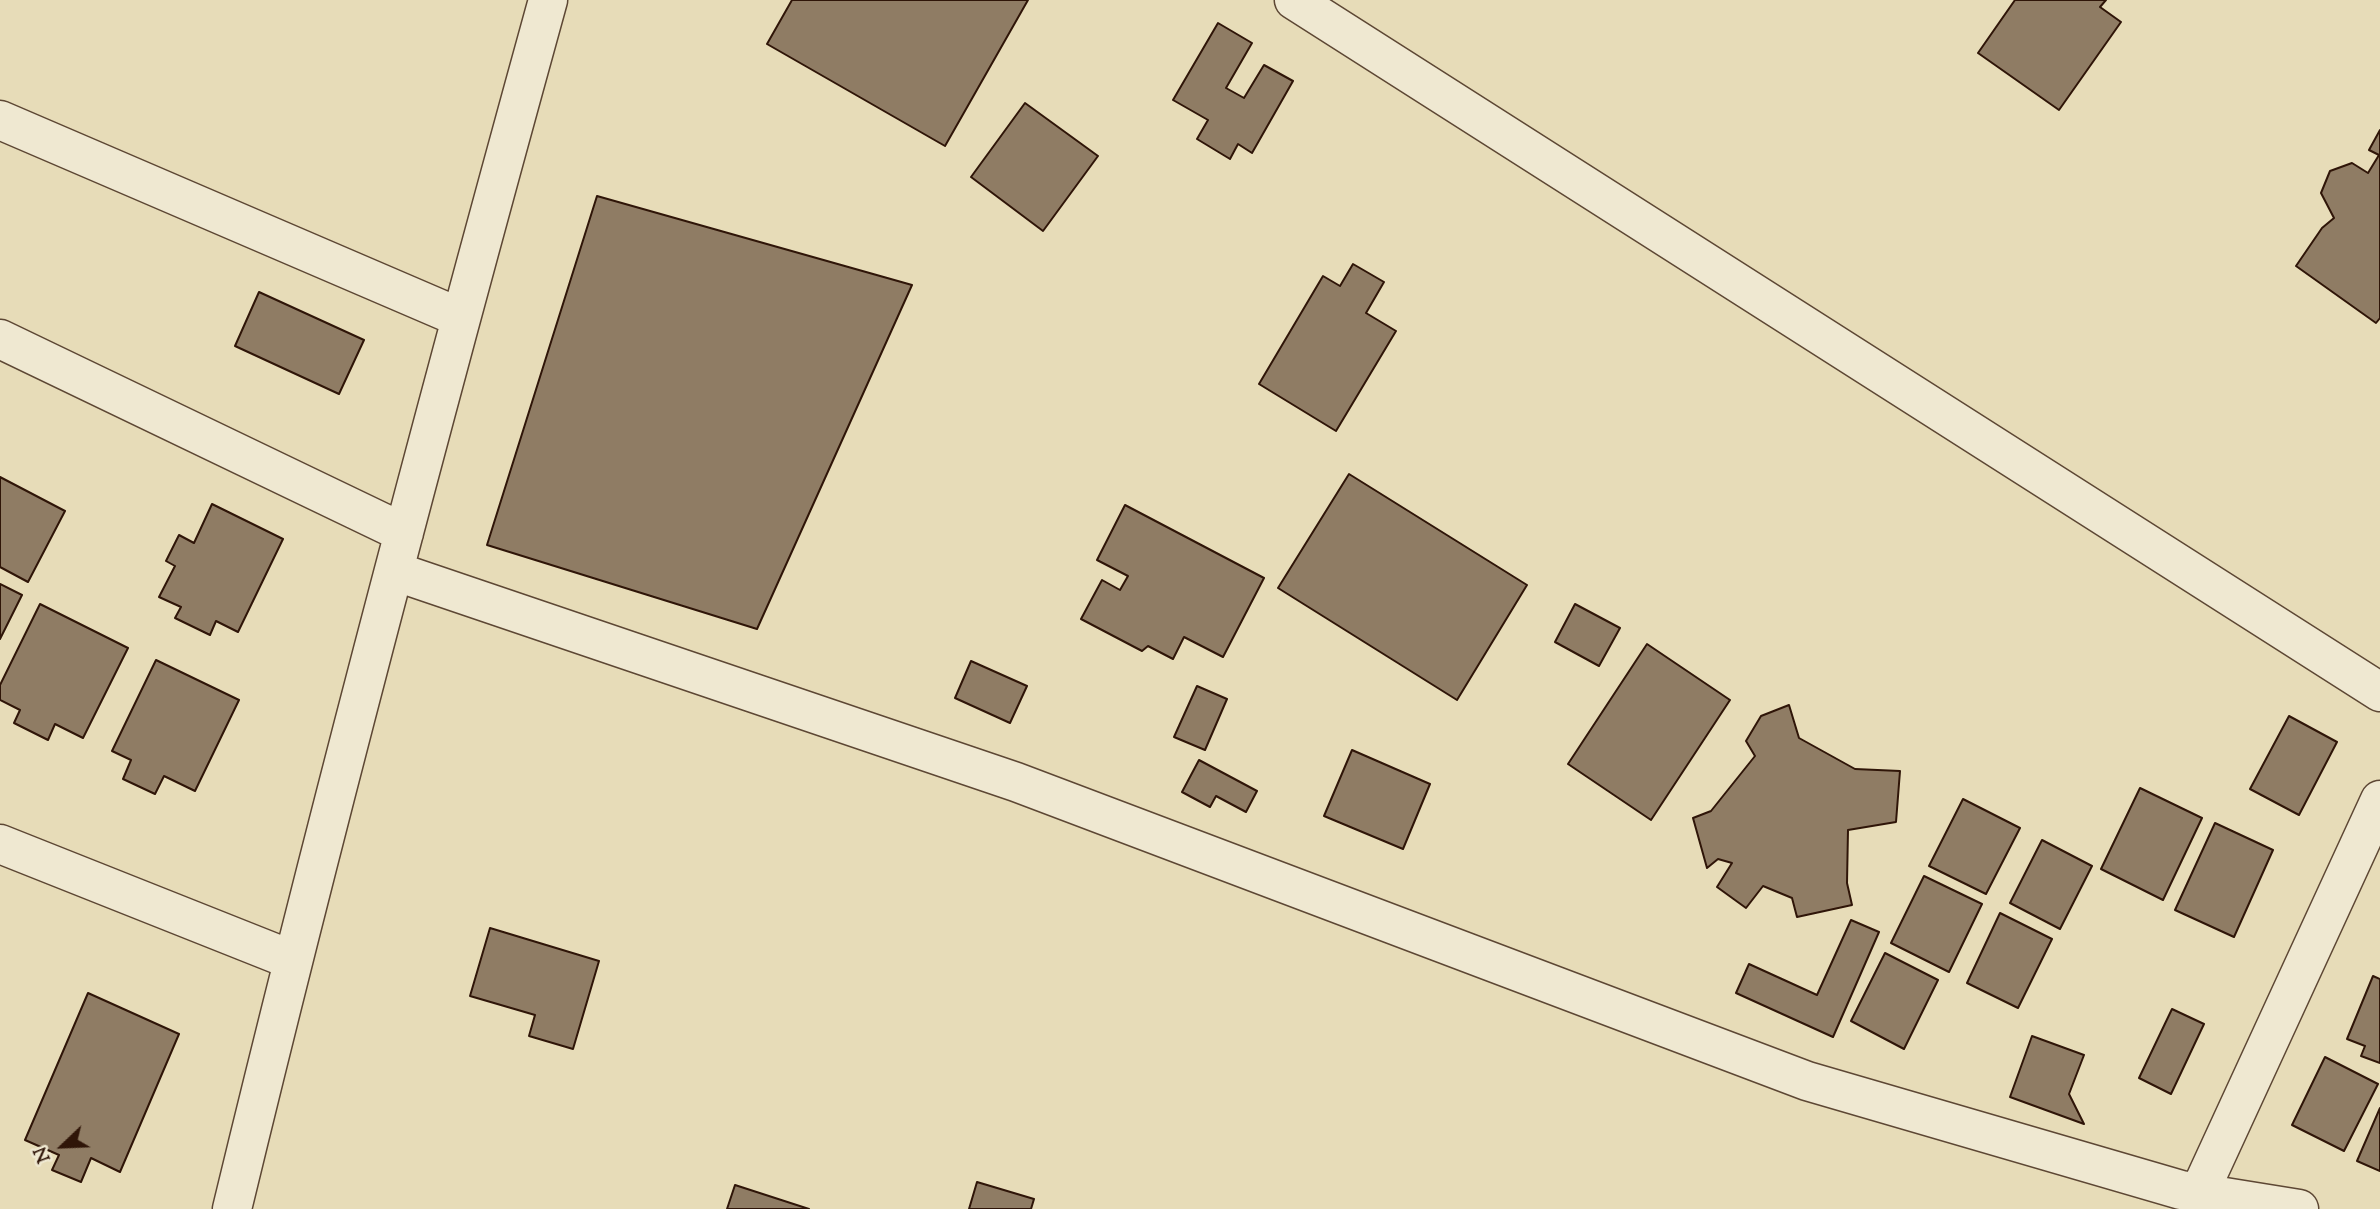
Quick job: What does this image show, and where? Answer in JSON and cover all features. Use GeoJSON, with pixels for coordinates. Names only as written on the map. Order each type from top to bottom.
{"type":"FeatureCollection","features":[{"type":"Feature","properties":{"kind":"street"},"geometry":{"type":"LineString","coordinates":[[232,1209],[292,960],[461,317],[548,0]]}},
{"type":"Feature","properties":{"kind":"street"},"geometry":{"type":"LineString","coordinates":[[1294,0],[2380,692]]}},
{"type":"Feature","properties":{"kind":"street"},"geometry":{"type":"LineString","coordinates":[[0,120],[461,317]]}},
{"type":"Feature","properties":{"kind":"street"},"geometry":{"type":"LineString","coordinates":[[0,339],[404,533]]}},
{"type":"Feature","properties":{"kind":"street"},"geometry":{"type":"LineString","coordinates":[[394,571],[1016,782],[1807,1081],[2186,1197],[2299,1209]]}},
{"type":"Feature","properties":{"kind":"street"},"geometry":{"type":"LineString","coordinates":[[2186,1197],[2380,800]]}},
{"type":"Feature","properties":{"kind":"street"},"geometry":{"type":"LineString","coordinates":[[0,844],[292,960]]}},
{"type":"Feature","properties":{"kind":"building"},"geometry":{"type":"Polygon","coordinates":[[[792,0],[1028,0],[945,146],[767,44],[792,0]]]}},
{"type":"Feature","properties":{"kind":"building"},"geometry":{"type":"Polygon","coordinates":[[[2015,0],[2106,0],[2100,7],[2121,22],[2059,110],[1978,53],[2015,0]]]}},
{"type":"Feature","properties":{"kind":"building"},"geometry":{"type":"Polygon","coordinates":[[[1218,23],[1252,43],[1226,88],[1244,98],[1264,65],[1293,81],[1252,153],[1238,144],[1230,159],[1197,139],[1208,120],[1173,100],[1218,23]]]}},
{"type":"Feature","properties":{"kind":"building"},"geometry":{"type":"Polygon","coordinates":[[[1025,103],[1098,156],[1043,231],[971,177],[1025,103]]]}},
{"type":"Feature","properties":{"kind":"building"},"geometry":{"type":"Polygon","coordinates":[[[2380,130],[2380,318],[2376,323],[2296,266],[2322,228],[2334,218],[2321,193],[2330,171],[2352,163],[2368,173],[2379,155],[2369,150],[2380,130]]]}},
{"type":"Feature","properties":{"kind":"building"},"geometry":{"type":"Polygon","coordinates":[[[597,196],[912,285],[757,629],[487,545],[597,196]]]}},
{"type":"Feature","properties":{"kind":"building"},"geometry":{"type":"Polygon","coordinates":[[[1353,264],[1384,282],[1366,313],[1396,331],[1336,431],[1259,384],[1323,276],[1340,286],[1353,264]]]}},
{"type":"Feature","properties":{"kind":"building"},"geometry":{"type":"Polygon","coordinates":[[[259,292],[364,340],[339,394],[235,346],[259,292]]]}},
{"type":"Feature","properties":{"kind":"building"},"geometry":{"type":"Polygon","coordinates":[[[1349,474],[1527,585],[1457,700],[1278,588],[1349,474]]]}},
{"type":"Feature","properties":{"kind":"building"},"geometry":{"type":"Polygon","coordinates":[[[0,477],[65,511],[28,582],[0,567],[0,477]]]}},
{"type":"Feature","properties":{"kind":"building"},"geometry":{"type":"Polygon","coordinates":[[[212,504],[283,539],[238,632],[216,621],[210,635],[175,618],[181,607],[159,597],[175,566],[166,561],[179,535],[194,543],[212,504]]]}},
{"type":"Feature","properties":{"kind":"building"},"geometry":{"type":"Polygon","coordinates":[[[1125,505],[1264,578],[1223,657],[1184,637],[1173,659],[1148,646],[1142,651],[1081,619],[1102,580],[1120,590],[1128,576],[1097,560],[1125,505]]]}},
{"type":"Feature","properties":{"kind":"building"},"geometry":{"type":"Polygon","coordinates":[[[0,584],[22,595],[0,639],[0,584]]]}},
{"type":"Feature","properties":{"kind":"building"},"geometry":{"type":"Polygon","coordinates":[[[40,604],[128,648],[83,738],[55,724],[48,740],[14,723],[20,710],[0,700],[0,685],[40,604]]]}},
{"type":"Feature","properties":{"kind":"building"},"geometry":{"type":"Polygon","coordinates":[[[1575,604],[1620,628],[1599,666],[1555,642],[1575,604]]]}},
{"type":"Feature","properties":{"kind":"building"},"geometry":{"type":"Polygon","coordinates":[[[1647,644],[1730,700],[1651,820],[1568,764],[1647,644]]]}},
{"type":"Feature","properties":{"kind":"building"},"geometry":{"type":"Polygon","coordinates":[[[156,660],[239,700],[195,791],[164,776],[155,794],[123,779],[131,760],[112,751],[156,660]]]}},
{"type":"Feature","properties":{"kind":"building"},"geometry":{"type":"Polygon","coordinates":[[[971,661],[1027,686],[1010,723],[955,698],[971,661]]]}},
{"type":"Feature","properties":{"kind":"building"},"geometry":{"type":"Polygon","coordinates":[[[1197,686],[1227,699],[1205,750],[1174,737],[1197,686]]]}},
{"type":"Feature","properties":{"kind":"building"},"geometry":{"type":"Polygon","coordinates":[[[1789,705],[1799,738],[1855,769],[1900,771],[1896,822],[1848,830],[1847,883],[1852,905],[1797,917],[1792,898],[1763,886],[1746,908],[1717,887],[1732,863],[1718,859],[1707,868],[1693,818],[1711,811],[1755,756],[1746,741],[1761,716],[1789,705]]]}},
{"type":"Feature","properties":{"kind":"building"},"geometry":{"type":"Polygon","coordinates":[[[2289,716],[2337,742],[2299,815],[2250,789],[2289,716]]]}},
{"type":"Feature","properties":{"kind":"building"},"geometry":{"type":"Polygon","coordinates":[[[1352,750],[1430,784],[1403,849],[1324,816],[1352,750]]]}},
{"type":"Feature","properties":{"kind":"building"},"geometry":{"type":"Polygon","coordinates":[[[1199,760],[1257,791],[1246,812],[1216,796],[1210,807],[1182,792],[1199,760]]]}},
{"type":"Feature","properties":{"kind":"building"},"geometry":{"type":"Polygon","coordinates":[[[2140,788],[2202,818],[2163,900],[2101,869],[2140,788]]]}},
{"type":"Feature","properties":{"kind":"building"},"geometry":{"type":"Polygon","coordinates":[[[1963,799],[2020,828],[1986,894],[1929,866],[1963,799]]]}},
{"type":"Feature","properties":{"kind":"building"},"geometry":{"type":"Polygon","coordinates":[[[2215,823],[2273,850],[2234,937],[2175,910],[2215,823]]]}},
{"type":"Feature","properties":{"kind":"building"},"geometry":{"type":"Polygon","coordinates":[[[2042,840],[2092,866],[2060,929],[2010,903],[2042,840]]]}},
{"type":"Feature","properties":{"kind":"building"},"geometry":{"type":"Polygon","coordinates":[[[1924,876],[1982,904],[1949,972],[1891,943],[1924,876]]]}},
{"type":"Feature","properties":{"kind":"building"},"geometry":{"type":"Polygon","coordinates":[[[2000,913],[2052,939],[2018,1008],[1967,983],[2000,913]]]}},
{"type":"Feature","properties":{"kind":"building"},"geometry":{"type":"Polygon","coordinates":[[[1851,920],[1879,932],[1833,1037],[1736,993],[1749,964],[1817,995],[1851,920]]]}},
{"type":"Feature","properties":{"kind":"building"},"geometry":{"type":"Polygon","coordinates":[[[490,928],[599,961],[573,1049],[529,1036],[535,1015],[470,996],[490,928]]]}},
{"type":"Feature","properties":{"kind":"building"},"geometry":{"type":"Polygon","coordinates":[[[1885,953],[1938,980],[1904,1049],[1851,1021],[1885,953]]]}},
{"type":"Feature","properties":{"kind":"building"},"geometry":{"type":"Polygon","coordinates":[[[2373,976],[2380,979],[2380,1063],[2361,1056],[2365,1046],[2347,1039],[2373,976]]]}},
{"type":"Feature","properties":{"kind":"building"},"geometry":{"type":"Polygon","coordinates":[[[88,993],[179,1034],[120,1172],[91,1158],[81,1182],[52,1170],[59,1155],[25,1140],[88,993]]]}},
{"type":"Feature","properties":{"kind":"building"},"geometry":{"type":"Polygon","coordinates":[[[2172,1009],[2204,1024],[2171,1094],[2139,1078],[2172,1009]]]}},
{"type":"Feature","properties":{"kind":"building"},"geometry":{"type":"Polygon","coordinates":[[[2032,1036],[2084,1055],[2069,1094],[2084,1124],[2010,1097],[2032,1036]]]}},
{"type":"Feature","properties":{"kind":"building"},"geometry":{"type":"Polygon","coordinates":[[[2325,1057],[2378,1084],[2344,1151],[2292,1125],[2325,1057]]]}},
{"type":"Feature","properties":{"kind":"building"},"geometry":{"type":"Polygon","coordinates":[[[2380,1108],[2380,1171],[2357,1161],[2380,1108]]]}},
{"type":"Feature","properties":{"kind":"building"},"geometry":{"type":"Polygon","coordinates":[[[977,1182],[1034,1199],[1031,1209],[969,1209],[977,1182]]]}},
{"type":"Feature","properties":{"kind":"building"},"geometry":{"type":"Polygon","coordinates":[[[735,1185],[809,1209],[727,1209],[735,1185]]]}}]}
